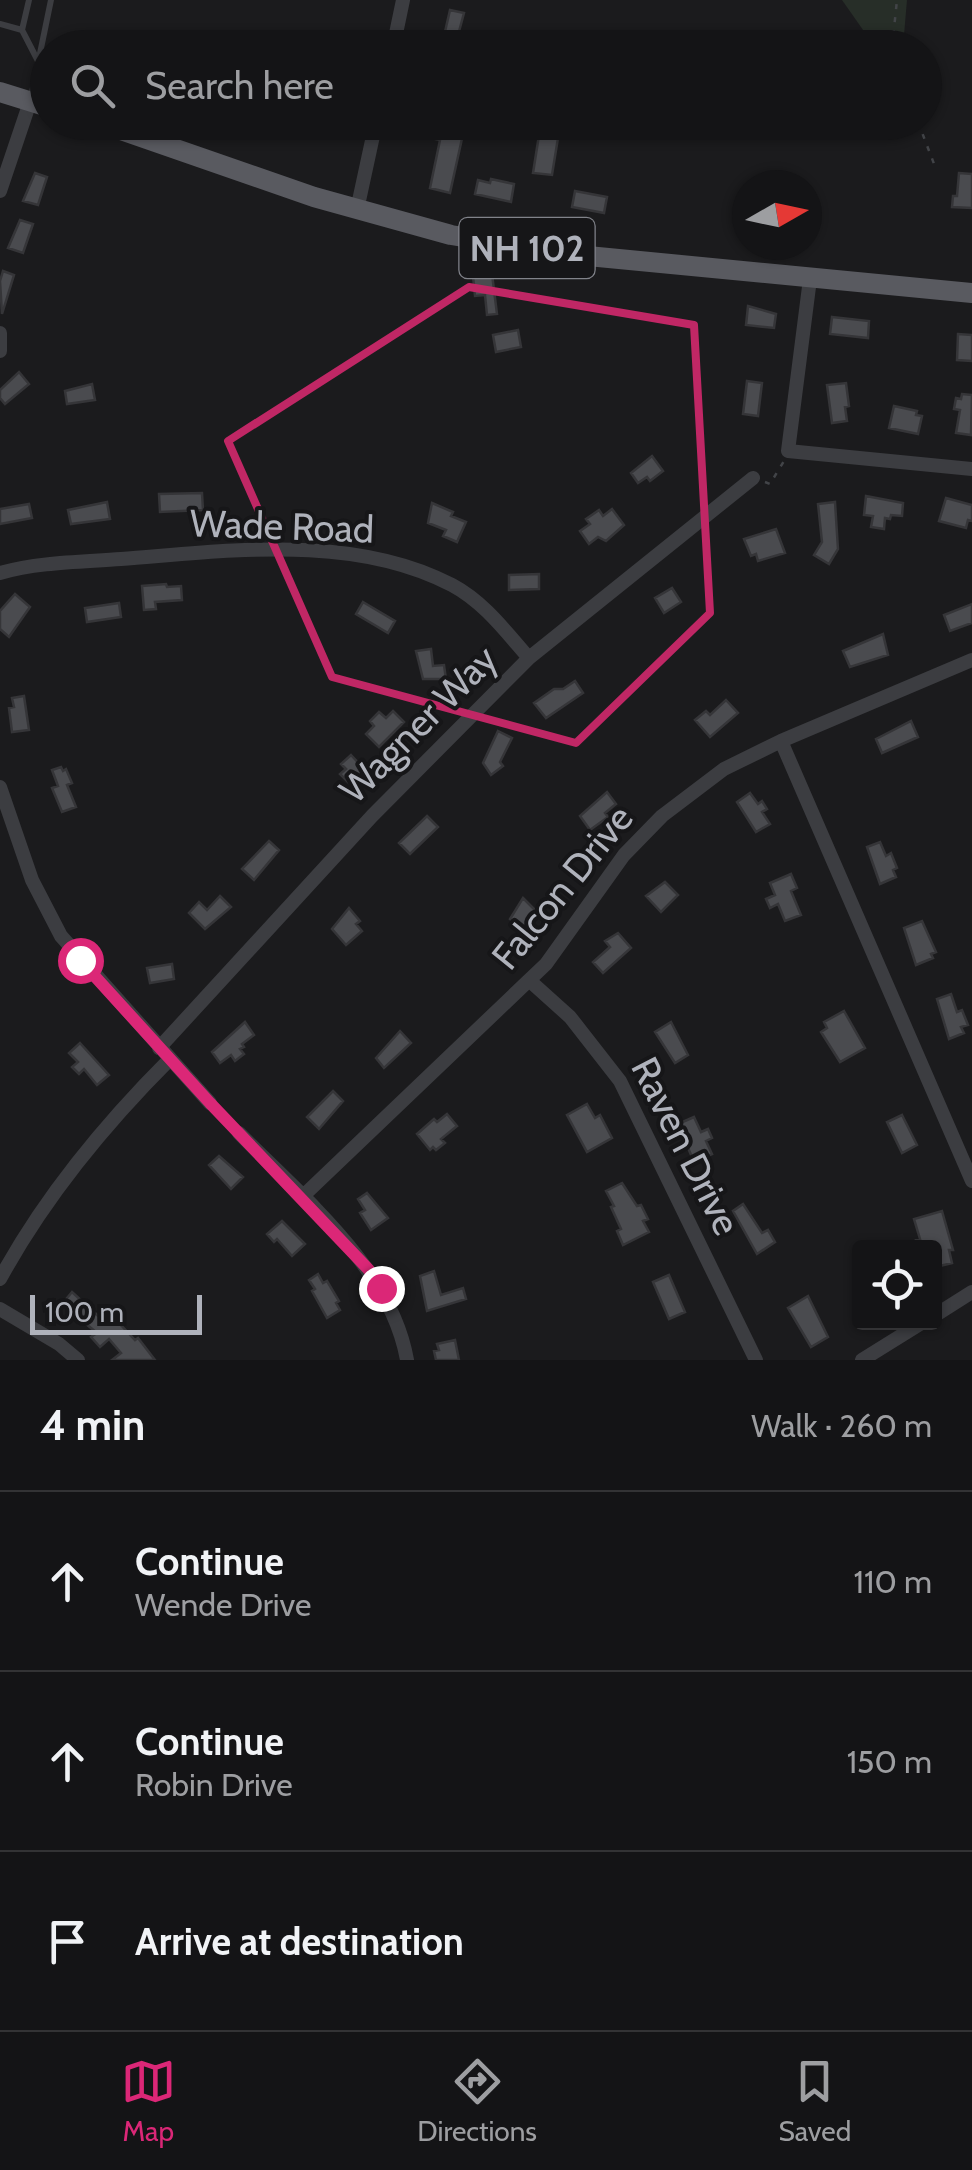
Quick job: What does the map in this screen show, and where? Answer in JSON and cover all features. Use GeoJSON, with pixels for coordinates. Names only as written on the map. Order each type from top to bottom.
{"type":"FeatureCollection","features":[{"type":"Feature","properties":{"kind":"main road"},"geometry":{"type":"LineString","coordinates":[[0,92],[30,101]]}},
{"type":"Feature","properties":{"kind":"main road","name":"NH 102"},"geometry":{"type":"LineString","coordinates":[[151,140],[357,210],[412,226],[516,247],[972,293]]}},
{"type":"Feature","properties":{"kind":"street"},"geometry":{"type":"LineString","coordinates":[[397,30],[403,0]]}},
{"type":"Feature","properties":{"kind":"street"},"geometry":{"type":"LineString","coordinates":[[0,191],[30,124]]}},
{"type":"Feature","properties":{"kind":"street"},"geometry":{"type":"LineString","coordinates":[[357,210],[372,140]]}},
{"type":"Feature","properties":{"kind":"street"},"geometry":{"type":"LineString","coordinates":[[810,279],[788,451],[972,469]]}},
{"type":"Feature","properties":{"kind":"street"},"geometry":{"type":"LineString","coordinates":[[0,334],[0,351]]}},
{"type":"Feature","properties":{"kind":"street","name":"Wagner Way"},"geometry":{"type":"LineString","coordinates":[[0,1278],[80,1159],[123,1105],[372,816],[530,658],[753,478]]}},
{"type":"Feature","properties":{"kind":"street","name":"Wade Road"},"geometry":{"type":"LineString","coordinates":[[0,573],[197,552],[326,552],[384,559],[426,573],[465,593],[530,658]]}},
{"type":"Feature","properties":{"kind":"street","name":"Falcon Drive"},"geometry":{"type":"LineString","coordinates":[[302,1197],[530,981],[642,835],[712,777],[781,741],[972,660]]}},
{"type":"Feature","properties":{"kind":"street"},"geometry":{"type":"LineString","coordinates":[[781,741],[972,1182]]}},
{"type":"Feature","properties":{"kind":"street"},"geometry":{"type":"LineString","coordinates":[[0,787],[32,880],[50,919],[80,960],[210,1103]]}},
{"type":"Feature","properties":{"kind":"street","name":"Raven Drive"},"geometry":{"type":"LineString","coordinates":[[530,981],[570,1017],[620,1081],[756,1360]]}},
{"type":"Feature","properties":{"kind":"street"},"geometry":{"type":"LineString","coordinates":[[240,1133],[375,1279],[396,1317],[407,1360]]}},
{"type":"Feature","properties":{"kind":"street"},"geometry":{"type":"LineString","coordinates":[[942,1311],[972,1292]]}},
{"type":"Feature","properties":{"kind":"street"},"geometry":{"type":"LineString","coordinates":[[0,1309],[78,1360]]}},
{"type":"Feature","properties":{"kind":"street"},"geometry":{"type":"LineString","coordinates":[[862,1360],[910,1330]]}},
{"type":"Feature","properties":{"kind":"lane"},"geometry":{"type":"LineString","coordinates":[[22,30],[29,0]]}},
{"type":"Feature","properties":{"kind":"lane"},"geometry":{"type":"LineString","coordinates":[[44,30],[48,0]]}},
{"type":"Feature","properties":{"kind":"lane"},"geometry":{"type":"LineString","coordinates":[[0,24],[22,30],[30,41]]}},
{"type":"Feature","properties":{"kind":"path"},"geometry":{"type":"LineString","coordinates":[[894,30],[897,0]]}},
{"type":"Feature","properties":{"kind":"path"},"geometry":{"type":"LineString","coordinates":[[925,140],[936,169]]}},
{"type":"Feature","properties":{"kind":"path"},"geometry":{"type":"LineString","coordinates":[[753,478],[770,484],[788,451]]}},
{"type":"Feature","properties":{"kind":"path"},"geometry":{"type":"LineString","coordinates":[[210,1103],[240,1133]]}},
{"type":"Feature","properties":{"kind":"highlighted area"},"geometry":{"type":"Polygon","coordinates":[[[469,287],[694,325],[710,613],[576,743],[332,677],[228,441],[469,287]]]}},
{"type":"Feature","properties":{"kind":"shaded area"},"geometry":{"type":"Polygon","coordinates":[[[842,0],[907,0],[904,30],[863,30],[842,0]]]}},
{"type":"Feature","properties":{"kind":"building"},"geometry":{"type":"Polygon","coordinates":[[[450,10],[464,13],[459,30],[445,30],[450,10]]]}},
{"type":"Feature","properties":{"kind":"building"},"geometry":{"type":"Polygon","coordinates":[[[440,140],[462,140],[450,193],[430,188],[440,140]]]}},
{"type":"Feature","properties":{"kind":"building"},"geometry":{"type":"Polygon","coordinates":[[[538,140],[558,140],[552,175],[533,173],[538,140]]]}},
{"type":"Feature","properties":{"kind":"building"},"geometry":{"type":"Polygon","coordinates":[[[35,173],[47,177],[38,205],[23,201],[35,173]]]}},
{"type":"Feature","properties":{"kind":"building"},"geometry":{"type":"Polygon","coordinates":[[[959,173],[972,174],[972,208],[952,207],[959,173]]]}},
{"type":"Feature","properties":{"kind":"building"},"geometry":{"type":"Polygon","coordinates":[[[491,179],[514,184],[511,202],[475,194],[478,180],[490,183],[491,179]]]}},
{"type":"Feature","properties":{"kind":"building"},"geometry":{"type":"Polygon","coordinates":[[[575,191],[607,197],[604,213],[572,207],[575,191]]]}},
{"type":"Feature","properties":{"kind":"building"},"geometry":{"type":"Polygon","coordinates":[[[20,220],[33,224],[23,253],[8,248],[20,220]]]}},
{"type":"Feature","properties":{"kind":"building"},"geometry":{"type":"Polygon","coordinates":[[[3,271],[14,275],[2,314],[0,281],[3,271]]]}},
{"type":"Feature","properties":{"kind":"building"},"geometry":{"type":"Polygon","coordinates":[[[492,274],[497,314],[487,315],[485,295],[475,296],[473,276],[492,274]]]}},
{"type":"Feature","properties":{"kind":"building"},"geometry":{"type":"Polygon","coordinates":[[[748,306],[776,314],[774,328],[746,325],[748,306]]]}},
{"type":"Feature","properties":{"kind":"building"},"geometry":{"type":"Polygon","coordinates":[[[832,317],[869,321],[868,338],[830,334],[832,317]]]}},
{"type":"Feature","properties":{"kind":"building"},"geometry":{"type":"Polygon","coordinates":[[[518,330],[521,347],[496,352],[493,335],[518,330]]]}},
{"type":"Feature","properties":{"kind":"building"},"geometry":{"type":"Polygon","coordinates":[[[958,334],[972,335],[972,361],[957,360],[958,334]]]}},
{"type":"Feature","properties":{"kind":"building"},"geometry":{"type":"Polygon","coordinates":[[[19,372],[29,384],[5,404],[0,390],[19,372]]]}},
{"type":"Feature","properties":{"kind":"building"},"geometry":{"type":"Polygon","coordinates":[[[747,381],[762,383],[758,416],[743,414],[747,381]]]}},
{"type":"Feature","properties":{"kind":"building"},"geometry":{"type":"Polygon","coordinates":[[[846,383],[847,421],[832,423],[827,385],[846,383]]]}},
{"type":"Feature","properties":{"kind":"building"},"geometry":{"type":"Polygon","coordinates":[[[92,384],[95,400],[67,404],[65,391],[92,384]]]}},
{"type":"Feature","properties":{"kind":"building"},"geometry":{"type":"Polygon","coordinates":[[[962,394],[972,395],[971,435],[956,433],[960,410],[954,409],[956,398],[961,399],[962,394]]]}},
{"type":"Feature","properties":{"kind":"building"},"geometry":{"type":"Polygon","coordinates":[[[894,406],[917,411],[916,415],[922,416],[918,434],[889,428],[894,406]]]}},
{"type":"Feature","properties":{"kind":"building"},"geometry":{"type":"Polygon","coordinates":[[[652,456],[663,471],[650,481],[647,477],[638,483],[631,473],[652,456]]]}},
{"type":"Feature","properties":{"kind":"building"},"geometry":{"type":"Polygon","coordinates":[[[202,493],[203,510],[160,512],[159,494],[202,493]]]}},
{"type":"Feature","properties":{"kind":"building"},"geometry":{"type":"Polygon","coordinates":[[[866,496],[903,503],[902,516],[885,518],[884,529],[871,527],[873,516],[864,515],[866,496]]]}},
{"type":"Feature","properties":{"kind":"building"},"geometry":{"type":"Polygon","coordinates":[[[946,498],[972,505],[972,521],[968,520],[966,528],[939,521],[946,498]]]}},
{"type":"Feature","properties":{"kind":"building"},"geometry":{"type":"Polygon","coordinates":[[[107,502],[110,519],[71,524],[68,510],[107,502]]]}},
{"type":"Feature","properties":{"kind":"building"},"geometry":{"type":"Polygon","coordinates":[[[835,502],[838,549],[829,564],[814,555],[822,542],[818,504],[835,502]]]}},
{"type":"Feature","properties":{"kind":"building"},"geometry":{"type":"Polygon","coordinates":[[[432,503],[466,522],[457,542],[443,536],[446,530],[428,523],[432,503]]]}},
{"type":"Feature","properties":{"kind":"building"},"geometry":{"type":"Polygon","coordinates":[[[29,504],[32,518],[0,524],[0,509],[29,504]]]}},
{"type":"Feature","properties":{"kind":"building"},"geometry":{"type":"Polygon","coordinates":[[[612,509],[624,525],[606,541],[598,537],[589,544],[580,531],[590,524],[586,519],[599,510],[603,516],[612,509]]]}},
{"type":"Feature","properties":{"kind":"building"},"geometry":{"type":"Polygon","coordinates":[[[776,529],[785,553],[758,561],[756,554],[751,556],[744,539],[776,529]]]}},
{"type":"Feature","properties":{"kind":"building"},"geometry":{"type":"Polygon","coordinates":[[[539,574],[539,589],[509,590],[509,575],[539,574]]]}},
{"type":"Feature","properties":{"kind":"building"},"geometry":{"type":"Polygon","coordinates":[[[142,586],[181,586],[182,600],[155,602],[156,609],[144,610],[142,586]]]}},
{"type":"Feature","properties":{"kind":"building"},"geometry":{"type":"Polygon","coordinates":[[[672,588],[681,602],[664,613],[655,598],[672,588]]]}},
{"type":"Feature","properties":{"kind":"building"},"geometry":{"type":"Polygon","coordinates":[[[15,594],[30,607],[9,637],[0,629],[0,611],[15,594]]]}},
{"type":"Feature","properties":{"kind":"building"},"geometry":{"type":"Polygon","coordinates":[[[363,602],[395,621],[388,633],[356,614],[363,602]]]}},
{"type":"Feature","properties":{"kind":"building"},"geometry":{"type":"Polygon","coordinates":[[[119,603],[121,617],[87,622],[85,608],[119,603]]]}},
{"type":"Feature","properties":{"kind":"building"},"geometry":{"type":"Polygon","coordinates":[[[972,604],[972,623],[950,631],[944,615],[972,604]]]}},
{"type":"Feature","properties":{"kind":"building"},"geometry":{"type":"Polygon","coordinates":[[[883,634],[888,655],[850,667],[843,651],[883,634]]]}},
{"type":"Feature","properties":{"kind":"building"},"geometry":{"type":"Polygon","coordinates":[[[431,649],[433,666],[444,665],[446,679],[423,679],[416,651],[431,649]]]}},
{"type":"Feature","properties":{"kind":"building"},"geometry":{"type":"Polygon","coordinates":[[[575,681],[583,693],[546,718],[534,703],[575,681]]]}},
{"type":"Feature","properties":{"kind":"building"},"geometry":{"type":"Polygon","coordinates":[[[24,696],[29,730],[12,732],[12,698],[24,696]]]}},
{"type":"Feature","properties":{"kind":"building"},"geometry":{"type":"Polygon","coordinates":[[[726,700],[738,713],[710,737],[695,720],[706,711],[710,715],[726,700]]]}},
{"type":"Feature","properties":{"kind":"building"},"geometry":{"type":"Polygon","coordinates":[[[393,711],[404,722],[379,747],[366,734],[374,726],[370,721],[379,712],[386,718],[393,711]]]}},
{"type":"Feature","properties":{"kind":"building"},"geometry":{"type":"Polygon","coordinates":[[[911,721],[918,737],[882,753],[876,739],[911,721]]]}},
{"type":"Feature","properties":{"kind":"building"},"geometry":{"type":"Polygon","coordinates":[[[498,731],[512,738],[500,762],[503,766],[491,775],[483,763],[498,731]]]}},
{"type":"Feature","properties":{"kind":"building"},"geometry":{"type":"Polygon","coordinates":[[[351,755],[367,772],[352,786],[340,774],[346,769],[341,764],[351,755]]]}},
{"type":"Feature","properties":{"kind":"building"},"geometry":{"type":"Polygon","coordinates":[[[61,767],[72,783],[67,785],[76,807],[62,812],[52,788],[58,786],[52,770],[61,767]]]}},
{"type":"Feature","properties":{"kind":"building"},"geometry":{"type":"Polygon","coordinates":[[[607,792],[616,804],[605,813],[608,817],[590,830],[580,816],[607,792]]]}},
{"type":"Feature","properties":{"kind":"building"},"geometry":{"type":"Polygon","coordinates":[[[750,793],[758,804],[762,801],[767,809],[762,812],[770,824],[756,832],[737,802],[750,793]]]}},
{"type":"Feature","properties":{"kind":"building"},"geometry":{"type":"Polygon","coordinates":[[[427,816],[438,827],[410,854],[399,843],[427,816]]]}},
{"type":"Feature","properties":{"kind":"building"},"geometry":{"type":"Polygon","coordinates":[[[269,841],[279,850],[254,880],[242,869],[269,841]]]}},
{"type":"Feature","properties":{"kind":"building"},"geometry":{"type":"Polygon","coordinates":[[[880,842],[886,856],[891,853],[897,868],[893,870],[896,877],[880,884],[867,847],[880,842]]]}},
{"type":"Feature","properties":{"kind":"building"},"geometry":{"type":"Polygon","coordinates":[[[791,874],[797,888],[791,891],[801,915],[785,921],[778,904],[770,908],[766,899],[775,895],[770,883],[791,874]]]}},
{"type":"Feature","properties":{"kind":"building"},"geometry":{"type":"Polygon","coordinates":[[[665,882],[678,895],[661,912],[646,896],[665,882]]]}},
{"type":"Feature","properties":{"kind":"building"},"geometry":{"type":"Polygon","coordinates":[[[220,896],[231,907],[205,929],[189,913],[199,902],[207,910],[220,896]]]}},
{"type":"Feature","properties":{"kind":"building"},"geometry":{"type":"Polygon","coordinates":[[[523,898],[535,910],[523,930],[510,919],[523,898]]]}},
{"type":"Feature","properties":{"kind":"building"},"geometry":{"type":"Polygon","coordinates":[[[349,908],[360,921],[356,924],[362,931],[346,945],[332,929],[349,908]]]}},
{"type":"Feature","properties":{"kind":"building"},"geometry":{"type":"Polygon","coordinates":[[[922,921],[936,952],[931,954],[933,958],[916,965],[904,928],[922,921]]]}},
{"type":"Feature","properties":{"kind":"building"},"geometry":{"type":"Polygon","coordinates":[[[618,933],[631,948],[603,973],[593,962],[610,947],[605,941],[618,933]]]}},
{"type":"Feature","properties":{"kind":"building"},"geometry":{"type":"Polygon","coordinates":[[[172,964],[174,979],[150,983],[147,968],[172,964]]]}},
{"type":"Feature","properties":{"kind":"building"},"geometry":{"type":"Polygon","coordinates":[[[951,994],[957,1012],[962,1010],[968,1025],[961,1027],[964,1033],[949,1039],[937,999],[951,994]]]}},
{"type":"Feature","properties":{"kind":"building"},"geometry":{"type":"Polygon","coordinates":[[[844,1011],[865,1048],[840,1062],[821,1032],[827,1028],[824,1022],[844,1011]]]}},
{"type":"Feature","properties":{"kind":"building"},"geometry":{"type":"Polygon","coordinates":[[[245,1022],[254,1035],[242,1044],[244,1054],[235,1061],[231,1055],[220,1063],[212,1052],[245,1022]]]}},
{"type":"Feature","properties":{"kind":"building"},"geometry":{"type":"Polygon","coordinates":[[[671,1022],[688,1055],[675,1063],[655,1032],[671,1022]]]}},
{"type":"Feature","properties":{"kind":"building"},"geometry":{"type":"Polygon","coordinates":[[[400,1031],[411,1043],[384,1068],[376,1058],[400,1031]]]}},
{"type":"Feature","properties":{"kind":"building"},"geometry":{"type":"Polygon","coordinates":[[[80,1043],[109,1075],[97,1085],[84,1069],[79,1074],[72,1067],[78,1062],[69,1053],[80,1043]]]}},
{"type":"Feature","properties":{"kind":"building"},"geometry":{"type":"Polygon","coordinates":[[[333,1091],[343,1101],[319,1129],[307,1117],[333,1091]]]}},
{"type":"Feature","properties":{"kind":"building"},"geometry":{"type":"Polygon","coordinates":[[[587,1104],[595,1118],[600,1115],[612,1138],[587,1152],[567,1115],[587,1104]]]}},
{"type":"Feature","properties":{"kind":"building"},"geometry":{"type":"Polygon","coordinates":[[[447,1114],[457,1126],[441,1139],[445,1143],[430,1150],[417,1134],[434,1119],[437,1122],[447,1114]]]}},
{"type":"Feature","properties":{"kind":"building"},"geometry":{"type":"Polygon","coordinates":[[[902,1115],[917,1145],[902,1153],[887,1122],[902,1115]]]}},
{"type":"Feature","properties":{"kind":"building"},"geometry":{"type":"Polygon","coordinates":[[[694,1117],[701,1132],[708,1129],[712,1138],[706,1141],[712,1154],[694,1162],[678,1124],[694,1117]]]}},
{"type":"Feature","properties":{"kind":"building"},"geometry":{"type":"Polygon","coordinates":[[[219,1156],[243,1177],[231,1189],[209,1165],[219,1156]]]}},
{"type":"Feature","properties":{"kind":"building"},"geometry":{"type":"Polygon","coordinates":[[[622,1183],[637,1206],[641,1205],[649,1232],[623,1245],[611,1207],[614,1206],[606,1191],[622,1183]]]}},
{"type":"Feature","properties":{"kind":"building"},"geometry":{"type":"Polygon","coordinates":[[[367,1193],[388,1218],[371,1230],[360,1213],[365,1210],[358,1199],[367,1193]]]}},
{"type":"Feature","properties":{"kind":"building"},"geometry":{"type":"Polygon","coordinates":[[[743,1204],[762,1233],[768,1230],[775,1242],[757,1254],[733,1211],[743,1204]]]}},
{"type":"Feature","properties":{"kind":"building"},"geometry":{"type":"Polygon","coordinates":[[[942,1211],[953,1250],[949,1250],[952,1263],[942,1266],[942,1240],[916,1240],[920,1239],[914,1219],[942,1211]]]}},
{"type":"Feature","properties":{"kind":"building"},"geometry":{"type":"Polygon","coordinates":[[[282,1221],[305,1244],[292,1256],[267,1234],[282,1221]]]}},
{"type":"Feature","properties":{"kind":"building"},"geometry":{"type":"Polygon","coordinates":[[[434,1271],[441,1295],[463,1288],[466,1299],[427,1311],[420,1276],[434,1271]]]}},
{"type":"Feature","properties":{"kind":"building"},"geometry":{"type":"Polygon","coordinates":[[[318,1274],[339,1301],[336,1303],[340,1310],[327,1318],[309,1280],[318,1274]]]}},
{"type":"Feature","properties":{"kind":"building"},"geometry":{"type":"Polygon","coordinates":[[[669,1275],[685,1312],[669,1319],[653,1282],[669,1275]]]}},
{"type":"Feature","properties":{"kind":"building"},"geometry":{"type":"Polygon","coordinates":[[[72,1292],[107,1324],[118,1314],[124,1320],[120,1324],[135,1340],[138,1338],[155,1360],[112,1360],[121,1353],[109,1339],[100,1347],[91,1337],[97,1333],[62,1304],[72,1292]]]}},
{"type":"Feature","properties":{"kind":"building"},"geometry":{"type":"Polygon","coordinates":[[[808,1296],[828,1337],[811,1347],[788,1308],[808,1296]]]}},
{"type":"Feature","properties":{"kind":"building"},"geometry":{"type":"Polygon","coordinates":[[[455,1340],[459,1360],[436,1360],[437,1344],[455,1340]]]}},
{"type":"Feature","properties":{"kind":"route"},"geometry":{"type":"LineString","coordinates":[[80,960],[369,1270],[381,1288]]}}]}
